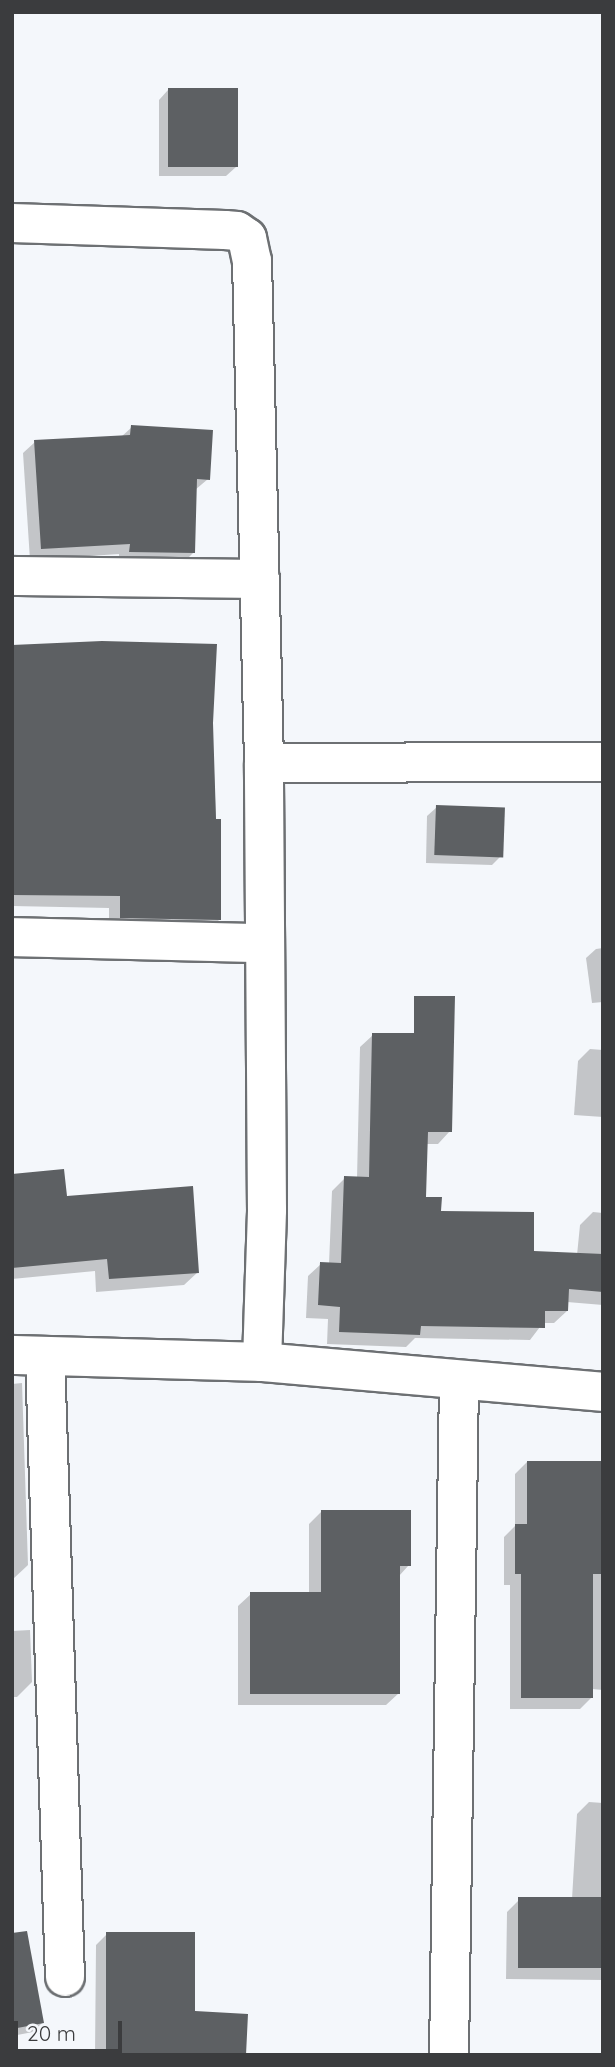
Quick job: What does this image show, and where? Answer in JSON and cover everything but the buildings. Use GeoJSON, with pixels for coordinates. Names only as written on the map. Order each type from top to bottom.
{"type":"FeatureCollection","features":[{"type":"Feature","properties":{"kind":"street"},"geometry":{"type":"LineString","coordinates":[[12,223],[225,230],[237,231],[247,238],[252,261],[264,763],[267,1222],[262,1362]]}},
{"type":"Feature","properties":{"kind":"street"},"geometry":{"type":"LineString","coordinates":[[12,576],[260,579]]}},
{"type":"Feature","properties":{"kind":"street"},"geometry":{"type":"LineString","coordinates":[[264,763],[603,762]]}},
{"type":"Feature","properties":{"kind":"street"},"geometry":{"type":"LineString","coordinates":[[12,937],[265,943]]}},
{"type":"Feature","properties":{"kind":"street"},"geometry":{"type":"LineString","coordinates":[[65,1977],[29,1355],[262,1362],[603,1392]]}},
{"type":"Feature","properties":{"kind":"street"},"geometry":{"type":"LineString","coordinates":[[449,2055],[459,1380]]}}]}
